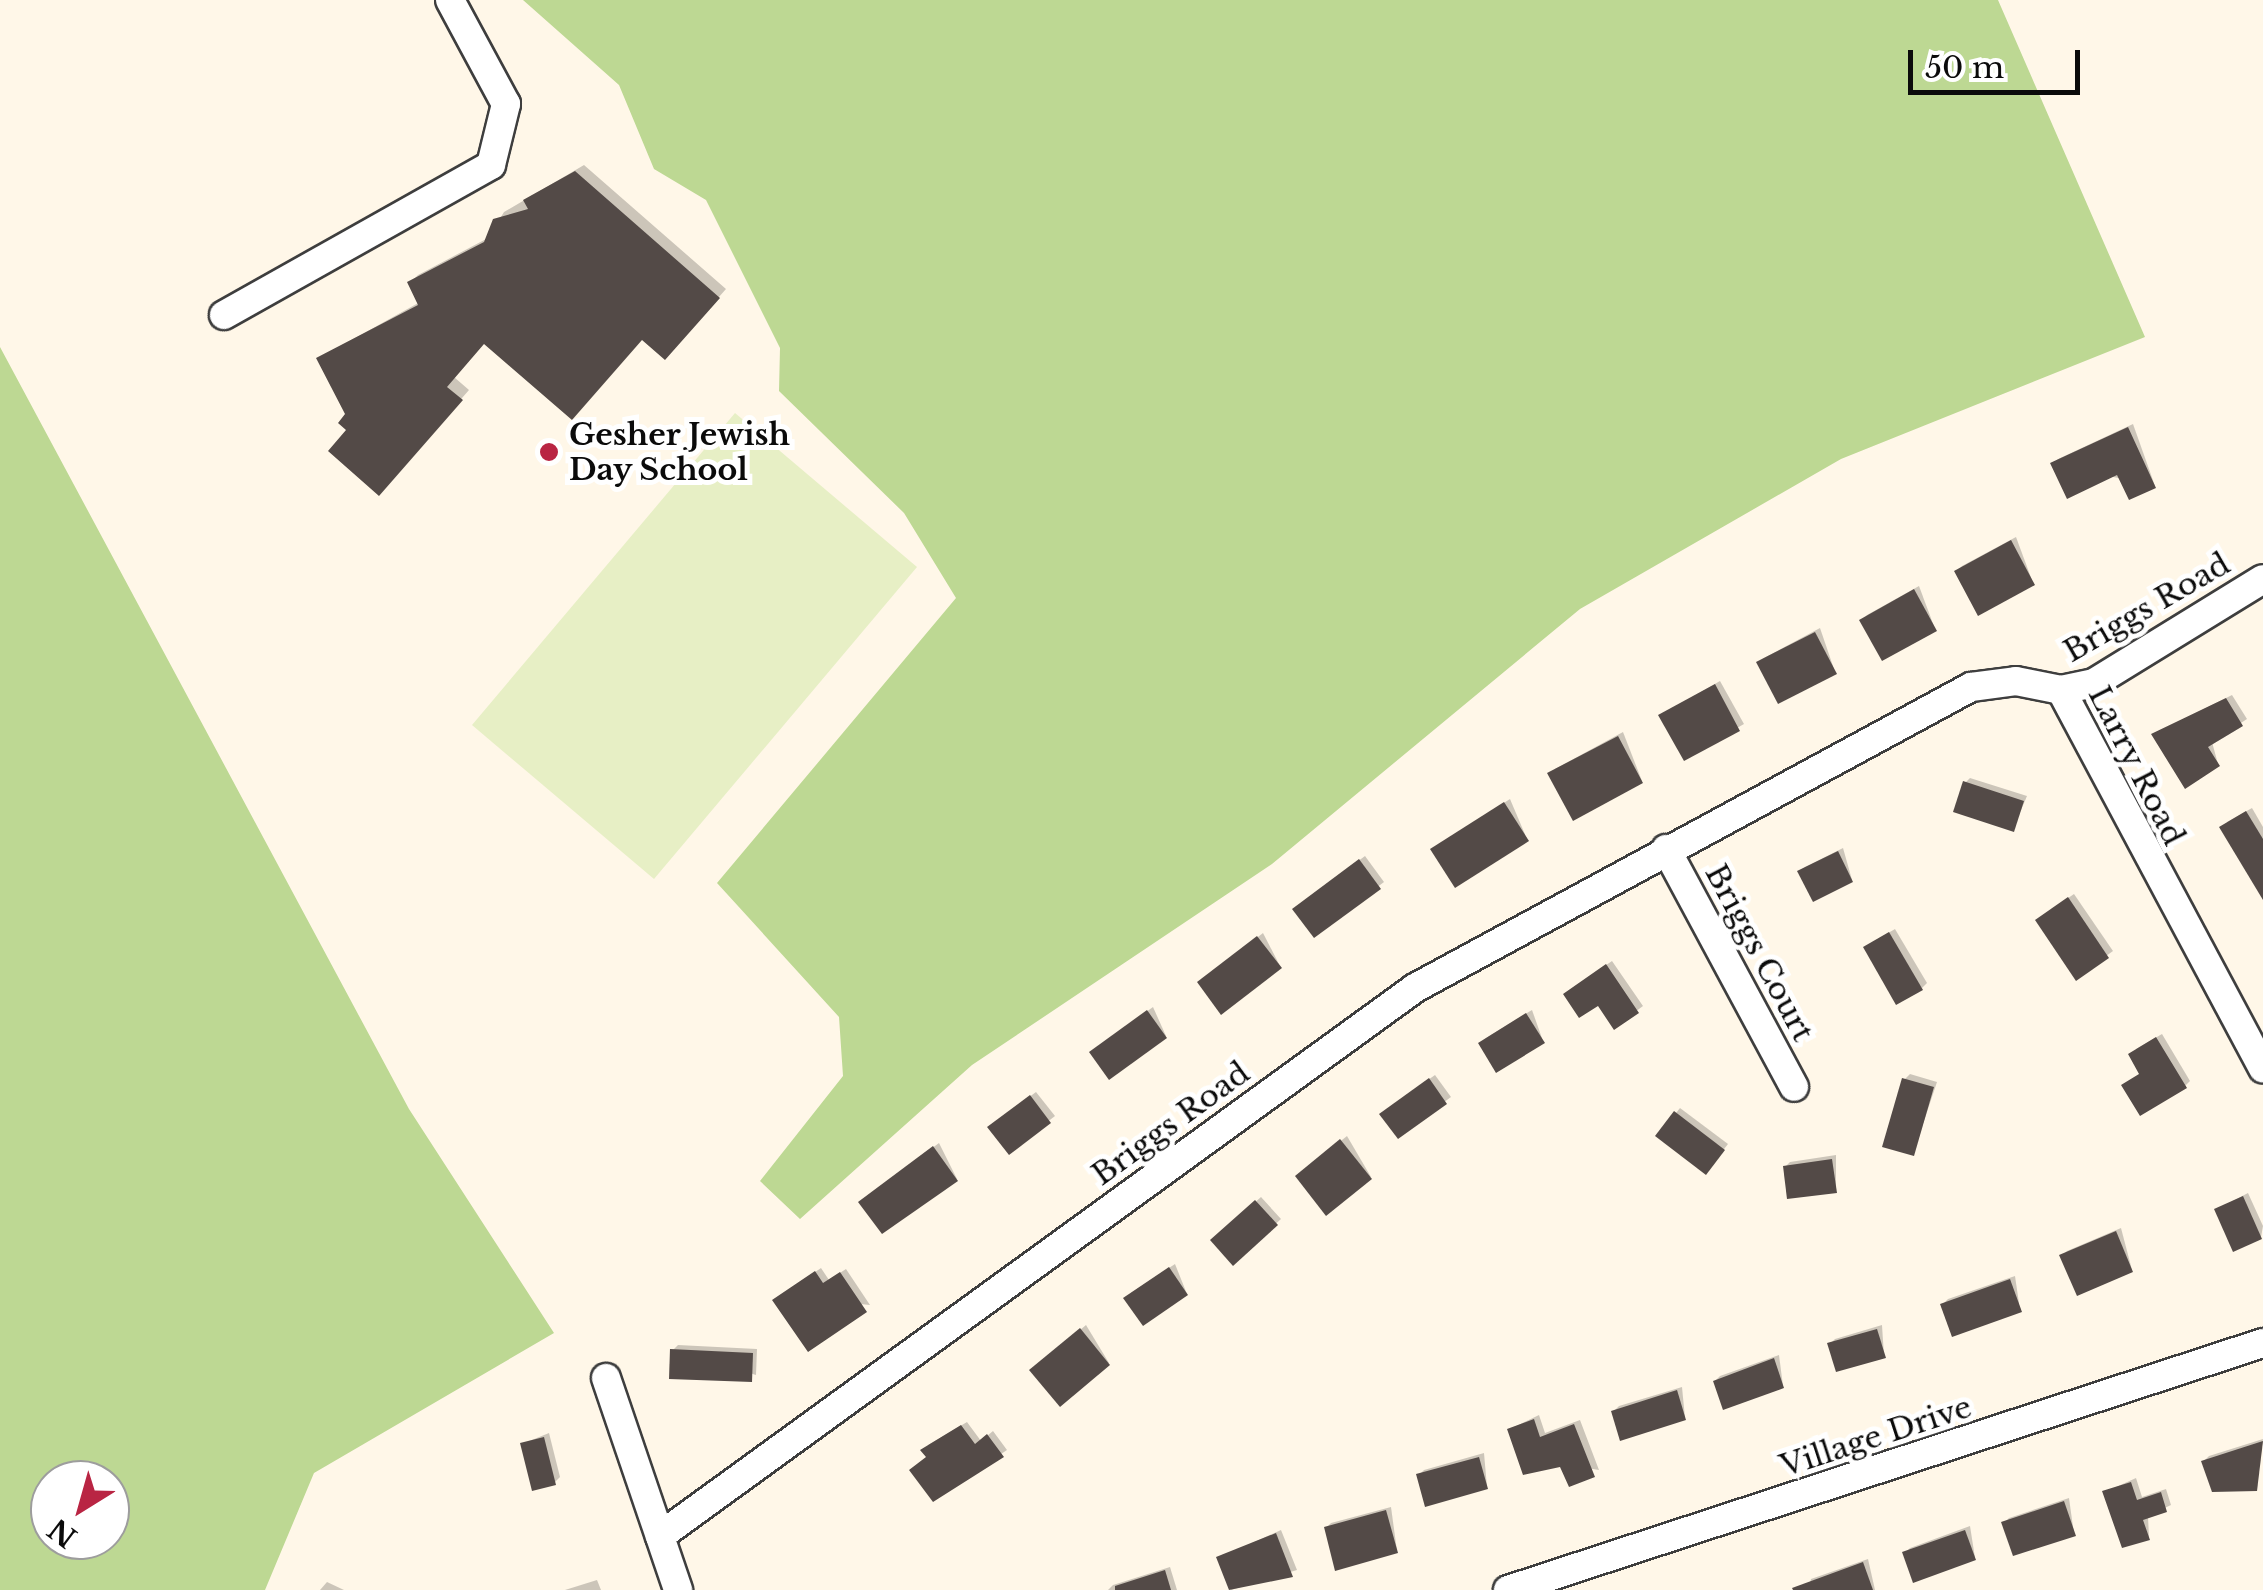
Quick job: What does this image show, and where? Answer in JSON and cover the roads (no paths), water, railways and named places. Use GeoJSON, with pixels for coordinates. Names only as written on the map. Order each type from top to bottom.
{"type":"FeatureCollection","features":[{"type":"Feature","properties":{"kind":"street"},"geometry":{"type":"LineString","coordinates":[[224,315],[491,165],[506,104],[450,0]]}},
{"type":"Feature","properties":{"kind":"street","name":"Briggs Road"},"geometry":{"type":"LineString","coordinates":[[2061,690],[2094,683],[2263,579]]}},
{"type":"Feature","properties":{"kind":"street","name":"Larry Road"},"geometry":{"type":"LineString","coordinates":[[1746,806],[1971,687],[2016,681],[2061,690],[2263,1069]]}},
{"type":"Feature","properties":{"kind":"street","name":"Briggs Road"},"geometry":{"type":"LineString","coordinates":[[660,1536],[1415,988],[1746,806]]}},
{"type":"Feature","properties":{"kind":"street","name":"Briggs Court"},"geometry":{"type":"LineString","coordinates":[[1666,849],[1794,1087]]}},
{"type":"Feature","properties":{"kind":"street","name":"Village Drive"},"geometry":{"type":"LineString","coordinates":[[1508,1590],[2263,1343]]}},
{"type":"Feature","properties":{"kind":"street"},"geometry":{"type":"LineString","coordinates":[[606,1378],[678,1590]]}},
{"type":"Feature","properties":{"kind":"place","name":"Gesher Jewish Day School"},"geometry":{"type":"Point","coordinates":[549,452]}}]}
